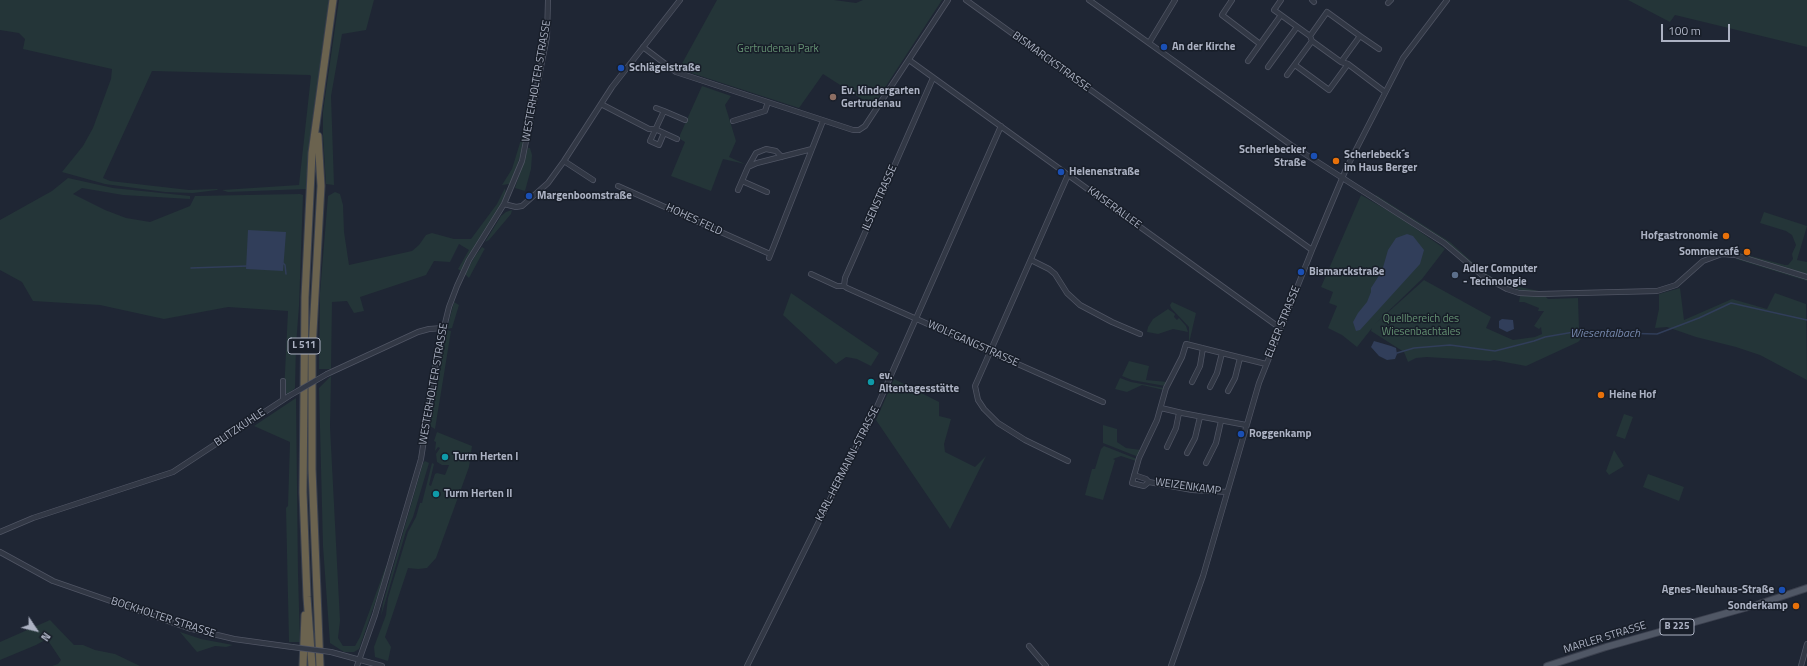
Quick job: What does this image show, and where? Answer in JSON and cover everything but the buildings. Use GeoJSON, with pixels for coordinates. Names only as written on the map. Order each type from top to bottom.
{"type":"FeatureCollection","features":[{"type":"Feature","properties":{"kind":"highway","name":"L 511"},"geometry":{"type":"LineString","coordinates":[[312,666],[307,597],[303,492],[304,326],[312,154],[333,0]]}},
{"type":"Feature","properties":{"kind":"highway","name":"L 511"},"geometry":{"type":"LineString","coordinates":[[318,110],[320,186],[312,350],[312,469],[320,666]]}},
{"type":"Feature","properties":{"kind":"highway"},"geometry":{"type":"LineString","coordinates":[[303,666],[304,624],[307,597]]}},
{"type":"Feature","properties":{"kind":"main road","name":"MARLER STRASSE"},"geometry":{"type":"LineString","coordinates":[[1547,666],[1606,647],[1759,604],[1807,588]]}},
{"type":"Feature","properties":{"kind":"street","name":"WESTERHOLTER STRASSE"},"geometry":{"type":"LineString","coordinates":[[357,666],[396,545],[419,466],[443,328],[449,307],[462,273],[504,204],[521,165],[546,37],[548,0]]}},
{"type":"Feature","properties":{"kind":"street"},"geometry":{"type":"LineString","coordinates":[[504,204],[516,207],[522,206],[548,183],[624,70],[680,0]]}},
{"type":"Feature","properties":{"kind":"street"},"geometry":{"type":"LineString","coordinates":[[643,47],[676,72],[853,130],[862,129],[948,0]]}},
{"type":"Feature","properties":{"kind":"street","name":"BISMARCKSTRASSE"},"geometry":{"type":"LineString","coordinates":[[966,0],[1312,250]]}},
{"type":"Feature","properties":{"kind":"street"},"geometry":{"type":"LineString","coordinates":[[1089,0],[1291,145],[1444,243],[1490,281],[1507,289],[1519,293],[1539,294],[1657,291],[1676,285],[1703,261],[1722,254],[1735,255],[1807,277]]}},
{"type":"Feature","properties":{"kind":"street"},"geometry":{"type":"LineString","coordinates":[[1149,44],[1175,0]]}},
{"type":"Feature","properties":{"kind":"street"},"geometry":{"type":"LineString","coordinates":[[1232,0],[1222,15],[1260,44]]}},
{"type":"Feature","properties":{"kind":"street"},"geometry":{"type":"LineString","coordinates":[[1281,0],[1274,10],[1310,36],[1312,41],[1341,62],[1348,64],[1385,92]]}},
{"type":"Feature","properties":{"kind":"street","name":"ELPER STRASSE"},"geometry":{"type":"LineString","coordinates":[[1171,666],[1203,576],[1246,425],[1266,364],[1341,178],[1403,58],[1447,0]]}},
{"type":"Feature","properties":{"kind":"street"},"geometry":{"type":"LineString","coordinates":[[1310,36],[1327,12],[1379,49]]}},
{"type":"Feature","properties":{"kind":"street"},"geometry":{"type":"LineString","coordinates":[[1248,61],[1281,15]]}},
{"type":"Feature","properties":{"kind":"street"},"geometry":{"type":"LineString","coordinates":[[1268,67],[1297,27]]}},
{"type":"Feature","properties":{"kind":"street"},"geometry":{"type":"LineString","coordinates":[[1341,62],[1360,36]]}},
{"type":"Feature","properties":{"kind":"street"},"geometry":{"type":"LineString","coordinates":[[1287,75],[1312,41]]}},
{"type":"Feature","properties":{"kind":"street","name":"KAISERALLEE"},"geometry":{"type":"LineString","coordinates":[[909,60],[1280,328]]}},
{"type":"Feature","properties":{"kind":"street"},"geometry":{"type":"LineString","coordinates":[[1295,64],[1329,90],[1348,64]]}},
{"type":"Feature","properties":{"kind":"street","name":"ILSENSTRASSE"},"geometry":{"type":"LineString","coordinates":[[844,286],[845,278],[933,78]]}},
{"type":"Feature","properties":{"kind":"street"},"geometry":{"type":"LineString","coordinates":[[733,120],[765,111],[768,102]]}},
{"type":"Feature","properties":{"kind":"street"},"geometry":{"type":"LineString","coordinates":[[601,104],[649,129],[655,129],[676,139]]}},
{"type":"Feature","properties":{"kind":"street"},"geometry":{"type":"LineString","coordinates":[[656,108],[685,120]]}},
{"type":"Feature","properties":{"kind":"street"},"geometry":{"type":"LineString","coordinates":[[664,111],[650,141],[659,145],[664,133]]}},
{"type":"Feature","properties":{"kind":"street","name":"HOHES FELD"},"geometry":{"type":"LineString","coordinates":[[618,186],[769,256],[823,120]]}},
{"type":"Feature","properties":{"kind":"street","name":"KARL-HERMANN-STRASSE"},"geometry":{"type":"LineString","coordinates":[[747,666],[872,418],[1001,126]]}},
{"type":"Feature","properties":{"kind":"street"},"geometry":{"type":"LineString","coordinates":[[738,190],[756,153],[766,149],[776,151],[782,157]]}},
{"type":"Feature","properties":{"kind":"street"},"geometry":{"type":"LineString","coordinates":[[748,167],[757,163],[812,149]]}},
{"type":"Feature","properties":{"kind":"street"},"geometry":{"type":"LineString","coordinates":[[564,161],[593,180]]}},
{"type":"Feature","properties":{"kind":"street"},"geometry":{"type":"LineString","coordinates":[[1068,175],[975,386],[978,400],[984,409],[1006,428],[1068,461]]}},
{"type":"Feature","properties":{"kind":"street"},"geometry":{"type":"LineString","coordinates":[[742,181],[767,192]]}},
{"type":"Feature","properties":{"kind":"street"},"geometry":{"type":"LineString","coordinates":[[1031,260],[1050,269],[1067,293],[1080,306],[1140,334]]}},
{"type":"Feature","properties":{"kind":"street"},"geometry":{"type":"LineString","coordinates":[[811,274],[837,286],[844,286]]}},
{"type":"Feature","properties":{"kind":"street","name":"WOLFGANGSTRASSE"},"geometry":{"type":"LineString","coordinates":[[844,286],[1103,402]]}},
{"type":"Feature","properties":{"kind":"street","name":"BLITZKUHLE"},"geometry":{"type":"LineString","coordinates":[[0,532],[33,518],[173,472],[283,399],[327,374],[418,332],[443,328]]}},
{"type":"Feature","properties":{"kind":"street"},"geometry":{"type":"LineString","coordinates":[[1134,476],[1139,458],[1157,420],[1166,388],[1182,357],[1186,344],[1266,364]]}},
{"type":"Feature","properties":{"kind":"street"},"geometry":{"type":"LineString","coordinates":[[1192,382],[1200,366],[1203,348]]}},
{"type":"Feature","properties":{"kind":"street"},"geometry":{"type":"LineString","coordinates":[[1210,388],[1217,373],[1222,353]]}},
{"type":"Feature","properties":{"kind":"street"},"geometry":{"type":"LineString","coordinates":[[1228,391],[1235,378],[1240,358]]}},
{"type":"Feature","properties":{"kind":"street"},"geometry":{"type":"LineString","coordinates":[[283,381],[283,399]]}},
{"type":"Feature","properties":{"kind":"street"},"geometry":{"type":"LineString","coordinates":[[1161,408],[1179,413],[1246,425]]}},
{"type":"Feature","properties":{"kind":"street"},"geometry":{"type":"LineString","coordinates":[[1167,447],[1176,428],[1179,413]]}},
{"type":"Feature","properties":{"kind":"street"},"geometry":{"type":"LineString","coordinates":[[1188,453],[1195,438],[1200,417]]}},
{"type":"Feature","properties":{"kind":"street"},"geometry":{"type":"LineString","coordinates":[[1206,463],[1216,443],[1221,421]]}},
{"type":"Feature","properties":{"kind":"street","name":"WEIZENKAMP"},"geometry":{"type":"LineString","coordinates":[[1149,482],[1144,486],[1132,483],[1134,476],[1146,479],[1149,482],[1192,490],[1227,492]]}},
{"type":"Feature","properties":{"kind":"street","name":"BOCKHOLTER STRASSE"},"geometry":{"type":"LineString","coordinates":[[0,552],[52,581],[188,628],[234,639],[331,652],[382,666]]}},
{"type":"Feature","properties":{"kind":"street"},"geometry":{"type":"LineString","coordinates":[[1801,666],[1807,644]]}},
{"type":"Feature","properties":{"kind":"street"},"geometry":{"type":"LineString","coordinates":[[1029,646],[1046,666]]}},
{"type":"Feature","properties":{"kind":"green space"},"geometry":{"type":"Polygon","coordinates":[[[0,0],[329,0],[309,145],[306,189],[228,192],[222,190],[299,185],[310,75],[152,71],[103,178],[110,181],[189,190],[218,189],[217,190],[193,193],[165,192],[105,184],[62,172],[83,146],[93,128],[111,79],[112,69],[23,49],[25,39],[19,33],[0,30],[0,0]]]}},
{"type":"Feature","properties":{"kind":"green space"},"geometry":{"type":"Polygon","coordinates":[[[339,0],[374,0],[366,30],[342,34],[331,96],[334,185],[326,184],[323,112],[339,0]]]}},
{"type":"Feature","properties":{"kind":"green space","name":"Gertrudenau Park"},"geometry":{"type":"Polygon","coordinates":[[[717,0],[834,0],[856,3],[863,0],[942,0],[873,106],[823,74],[799,108],[679,69],[717,0]]]}},
{"type":"Feature","properties":{"kind":"green space"},"geometry":{"type":"Polygon","coordinates":[[[1628,0],[1807,0],[1807,47],[1675,15],[1670,22],[1628,0]]]}},
{"type":"Feature","properties":{"kind":"green space"},"geometry":{"type":"Polygon","coordinates":[[[702,86],[731,96],[725,105],[736,141],[729,157],[745,164],[723,159],[711,191],[671,176],[685,142],[680,139],[680,135],[702,86]]]}},
{"type":"Feature","properties":{"kind":"green space"},"geometry":{"type":"Polygon","coordinates":[[[523,133],[526,133],[523,147],[512,181],[509,184],[502,185],[512,169],[523,133]]]}},
{"type":"Feature","properties":{"kind":"green space"},"geometry":{"type":"Polygon","coordinates":[[[528,148],[530,148],[532,155],[531,169],[525,191],[515,188],[528,148]]]}},
{"type":"Feature","properties":{"kind":"green space"},"geometry":{"type":"Polygon","coordinates":[[[68,178],[113,188],[190,196],[190,199],[123,195],[82,188],[73,194],[105,210],[126,218],[150,222],[190,206],[195,196],[303,195],[295,388],[288,394],[284,393],[288,311],[228,307],[164,319],[100,305],[33,301],[22,282],[0,270],[0,220],[52,191],[68,178]]]}},
{"type":"Feature","properties":{"kind":"green space"},"geometry":{"type":"Polygon","coordinates":[[[505,188],[506,194],[499,209],[461,271],[458,269],[469,250],[459,244],[450,262],[434,261],[426,275],[360,297],[364,311],[354,313],[347,301],[332,302],[331,369],[319,369],[320,293],[328,196],[335,192],[340,194],[343,205],[344,232],[349,265],[412,251],[419,245],[426,235],[432,233],[454,239],[471,239],[497,204],[505,188]]]}},
{"type":"Feature","properties":{"kind":"green space","name":"Quellbereich des Wiesenbachtales"},"geometry":{"type":"Polygon","coordinates":[[[1361,195],[1399,217],[1445,249],[1422,279],[1375,324],[1424,280],[1491,317],[1486,328],[1513,340],[1535,337],[1542,334],[1541,327],[1539,329],[1534,326],[1544,311],[1538,311],[1539,308],[1524,302],[1519,302],[1520,296],[1545,296],[1548,299],[1578,298],[1579,330],[1585,335],[1578,342],[1526,366],[1494,360],[1427,357],[1416,358],[1408,362],[1404,352],[1371,331],[1372,328],[1357,347],[1342,335],[1328,328],[1337,306],[1329,303],[1333,292],[1321,287],[1361,195]]]}},
{"type":"Feature","properties":{"kind":"green space"},"geometry":{"type":"Polygon","coordinates":[[[1376,195],[1450,242],[1481,270],[1493,278],[1515,286],[1539,291],[1526,292],[1503,285],[1482,273],[1451,246],[1375,197],[1376,195]]]}},
{"type":"Feature","properties":{"kind":"green space"},"geometry":{"type":"Polygon","coordinates":[[[512,210],[511,214],[489,240],[485,242],[501,216],[512,210]]]}},
{"type":"Feature","properties":{"kind":"green space"},"geometry":{"type":"Polygon","coordinates":[[[1764,212],[1807,226],[1797,260],[1807,262],[1807,281],[1736,259],[1739,253],[1788,265],[1793,259],[1792,254],[1796,245],[1792,235],[1786,231],[1760,223],[1764,212]]]}},
{"type":"Feature","properties":{"kind":"green space"},"geometry":{"type":"Polygon","coordinates":[[[482,247],[485,249],[469,278],[465,274],[482,247]]]}},
{"type":"Feature","properties":{"kind":"green space"},"geometry":{"type":"Polygon","coordinates":[[[1680,288],[1684,320],[1732,299],[1767,309],[1775,293],[1806,304],[1807,380],[1760,355],[1736,347],[1696,337],[1667,327],[1655,328],[1659,309],[1659,294],[1680,288]]]}},
{"type":"Feature","properties":{"kind":"green space"},"geometry":{"type":"Polygon","coordinates":[[[791,293],[879,353],[871,366],[857,359],[846,357],[836,364],[783,315],[791,293]]]}},
{"type":"Feature","properties":{"kind":"green space"},"geometry":{"type":"Polygon","coordinates":[[[454,302],[459,305],[452,328],[447,329],[454,302]]]}},
{"type":"Feature","properties":{"kind":"green space"},"geometry":{"type":"Polygon","coordinates":[[[1172,302],[1196,313],[1189,343],[1189,327],[1171,308],[1170,305],[1172,302]]]}},
{"type":"Feature","properties":{"kind":"green space"},"geometry":{"type":"Polygon","coordinates":[[[1168,309],[1175,314],[1174,317],[1177,320],[1179,318],[1186,326],[1188,332],[1173,329],[1158,334],[1147,332],[1153,319],[1168,309]]]}},
{"type":"Feature","properties":{"kind":"green space"},"geometry":{"type":"Polygon","coordinates":[[[447,330],[451,331],[435,429],[430,426],[447,330]]]}},
{"type":"Feature","properties":{"kind":"green space"},"geometry":{"type":"Polygon","coordinates":[[[1129,361],[1149,366],[1146,380],[1168,382],[1165,386],[1132,380],[1122,376],[1129,361]]]}},
{"type":"Feature","properties":{"kind":"green space"},"geometry":{"type":"Polygon","coordinates":[[[331,376],[330,427],[340,621],[338,638],[343,646],[355,646],[360,637],[386,566],[388,566],[359,649],[354,652],[344,652],[330,643],[323,546],[319,388],[331,376]]]}},
{"type":"Feature","properties":{"kind":"green space"},"geometry":{"type":"Polygon","coordinates":[[[1120,378],[1131,382],[1164,388],[1164,390],[1142,385],[1127,392],[1115,389],[1120,378]]]}},
{"type":"Feature","properties":{"kind":"green space"},"geometry":{"type":"Polygon","coordinates":[[[894,379],[939,402],[939,416],[951,419],[944,444],[945,452],[975,467],[986,456],[950,529],[876,420],[894,379]]]}},
{"type":"Feature","properties":{"kind":"green space"},"geometry":{"type":"Polygon","coordinates":[[[296,398],[300,642],[289,642],[286,508],[288,506],[290,442],[254,426],[296,398]]]}},
{"type":"Feature","properties":{"kind":"green space"},"geometry":{"type":"Polygon","coordinates":[[[1624,414],[1633,417],[1625,439],[1616,436],[1624,414]]]}},
{"type":"Feature","properties":{"kind":"green space"},"geometry":{"type":"Polygon","coordinates":[[[1103,425],[1117,429],[1117,442],[1126,448],[1141,450],[1139,455],[1136,456],[1103,443],[1103,425]]]}},
{"type":"Feature","properties":{"kind":"green space"},"geometry":{"type":"Polygon","coordinates":[[[437,432],[472,446],[469,467],[436,558],[427,568],[408,568],[385,637],[391,647],[388,661],[375,657],[374,647],[386,615],[388,598],[408,532],[416,517],[420,503],[422,503],[432,463],[434,464],[429,485],[431,486],[435,474],[445,475],[449,465],[442,465],[437,462],[436,454],[440,448],[438,447],[435,451],[436,442],[434,441],[437,432]]]}},
{"type":"Feature","properties":{"kind":"green space"},"geometry":{"type":"Polygon","coordinates":[[[1104,446],[1137,459],[1136,461],[1121,456],[1113,459],[1115,460],[1103,500],[1085,495],[1092,469],[1095,469],[1101,449],[1104,446]]]}},
{"type":"Feature","properties":{"kind":"green space"},"geometry":{"type":"Polygon","coordinates":[[[1614,450],[1624,466],[1609,475],[1606,471],[1614,450]]]}},
{"type":"Feature","properties":{"kind":"green space"},"geometry":{"type":"Polygon","coordinates":[[[425,461],[429,463],[413,517],[406,531],[381,616],[383,603],[423,463],[425,461]]]}},
{"type":"Feature","properties":{"kind":"green space"},"geometry":{"type":"Polygon","coordinates":[[[1648,474],[1684,487],[1679,501],[1643,487],[1648,474]]]}},
{"type":"Feature","properties":{"kind":"green space"},"geometry":{"type":"Polygon","coordinates":[[[50,620],[74,645],[83,645],[95,650],[115,654],[140,666],[52,666],[58,664],[61,660],[47,639],[0,660],[0,642],[50,620]]]}},
{"type":"Feature","properties":{"kind":"green space"},"geometry":{"type":"Polygon","coordinates":[[[180,632],[201,639],[233,645],[226,647],[215,646],[197,652],[180,632]]]}},
{"type":"Feature","properties":{"kind":"water"},"geometry":{"type":"Polygon","coordinates":[[[248,230],[286,232],[283,271],[246,269],[248,230]]]}},
{"type":"Feature","properties":{"kind":"water"},"geometry":{"type":"Polygon","coordinates":[[[1407,234],[1413,236],[1424,250],[1420,264],[1360,330],[1356,331],[1353,322],[1367,302],[1371,288],[1382,271],[1388,250],[1396,238],[1407,234]]]}},
{"type":"Feature","properties":{"kind":"water"},"geometry":{"type":"Polygon","coordinates":[[[1502,319],[1513,320],[1514,329],[1507,332],[1499,328],[1499,321],[1502,319]]]}},
{"type":"Feature","properties":{"kind":"water"},"geometry":{"type":"Polygon","coordinates":[[[1374,341],[1396,348],[1397,354],[1395,359],[1387,360],[1379,356],[1371,347],[1374,341]]]}},
{"type":"Feature","properties":{"kind":"waterway"},"geometry":{"type":"LineString","coordinates":[[283,263],[285,265],[286,274]]}},
{"type":"Feature","properties":{"kind":"waterway"},"geometry":{"type":"LineString","coordinates":[[191,268],[248,266]]}},
{"type":"Feature","properties":{"kind":"waterway","name":"Wiesentalbach"},"geometry":{"type":"LineString","coordinates":[[1397,353],[1414,348],[1450,345],[1495,351],[1545,337],[1574,332],[1657,334],[1699,318],[1731,303],[1807,320]]}},
{"type":"Feature","properties":{"kind":"place","name":"An der Kirche"},"geometry":{"type":"Point","coordinates":[1164,47]}},
{"type":"Feature","properties":{"kind":"place","name":"Schlägelstraße"},"geometry":{"type":"Point","coordinates":[621,68]}},
{"type":"Feature","properties":{"kind":"place","name":"Ev. Kindergarten Gertrudenau"},"geometry":{"type":"Point","coordinates":[833,97]}},
{"type":"Feature","properties":{"kind":"place","name":"Scherlebecker Straße"},"geometry":{"type":"Point","coordinates":[1314,156]}},
{"type":"Feature","properties":{"kind":"place","name":"Scherlebeck´s im Haus Berger"},"geometry":{"type":"Point","coordinates":[1336,161]}},
{"type":"Feature","properties":{"kind":"place","name":"Helenenstraße"},"geometry":{"type":"Point","coordinates":[1061,172]}},
{"type":"Feature","properties":{"kind":"place","name":"Margenboomstraße"},"geometry":{"type":"Point","coordinates":[529,196]}},
{"type":"Feature","properties":{"kind":"place","name":"Hofgastronomie"},"geometry":{"type":"Point","coordinates":[1726,236]}},
{"type":"Feature","properties":{"kind":"place","name":"Sommercafé"},"geometry":{"type":"Point","coordinates":[1747,252]}},
{"type":"Feature","properties":{"kind":"place","name":"Bismarckstraße"},"geometry":{"type":"Point","coordinates":[1301,272]}},
{"type":"Feature","properties":{"kind":"place","name":"Adler Computer - Technologie"},"geometry":{"type":"Point","coordinates":[1455,275]}},
{"type":"Feature","properties":{"kind":"place","name":"ev. Altentagesstätte"},"geometry":{"type":"Point","coordinates":[871,382]}},
{"type":"Feature","properties":{"kind":"place","name":"Heine Hof"},"geometry":{"type":"Point","coordinates":[1601,395]}},
{"type":"Feature","properties":{"kind":"place","name":"Roggenkamp"},"geometry":{"type":"Point","coordinates":[1241,434]}},
{"type":"Feature","properties":{"kind":"place","name":"Turm Herten I"},"geometry":{"type":"Point","coordinates":[445,457]}},
{"type":"Feature","properties":{"kind":"place","name":"Turm Herten II"},"geometry":{"type":"Point","coordinates":[436,494]}},
{"type":"Feature","properties":{"kind":"place","name":"Agnes-Neuhaus-Straße"},"geometry":{"type":"Point","coordinates":[1782,590]}},
{"type":"Feature","properties":{"kind":"place","name":"Sonderkamp"},"geometry":{"type":"Point","coordinates":[1796,606]}}]}
